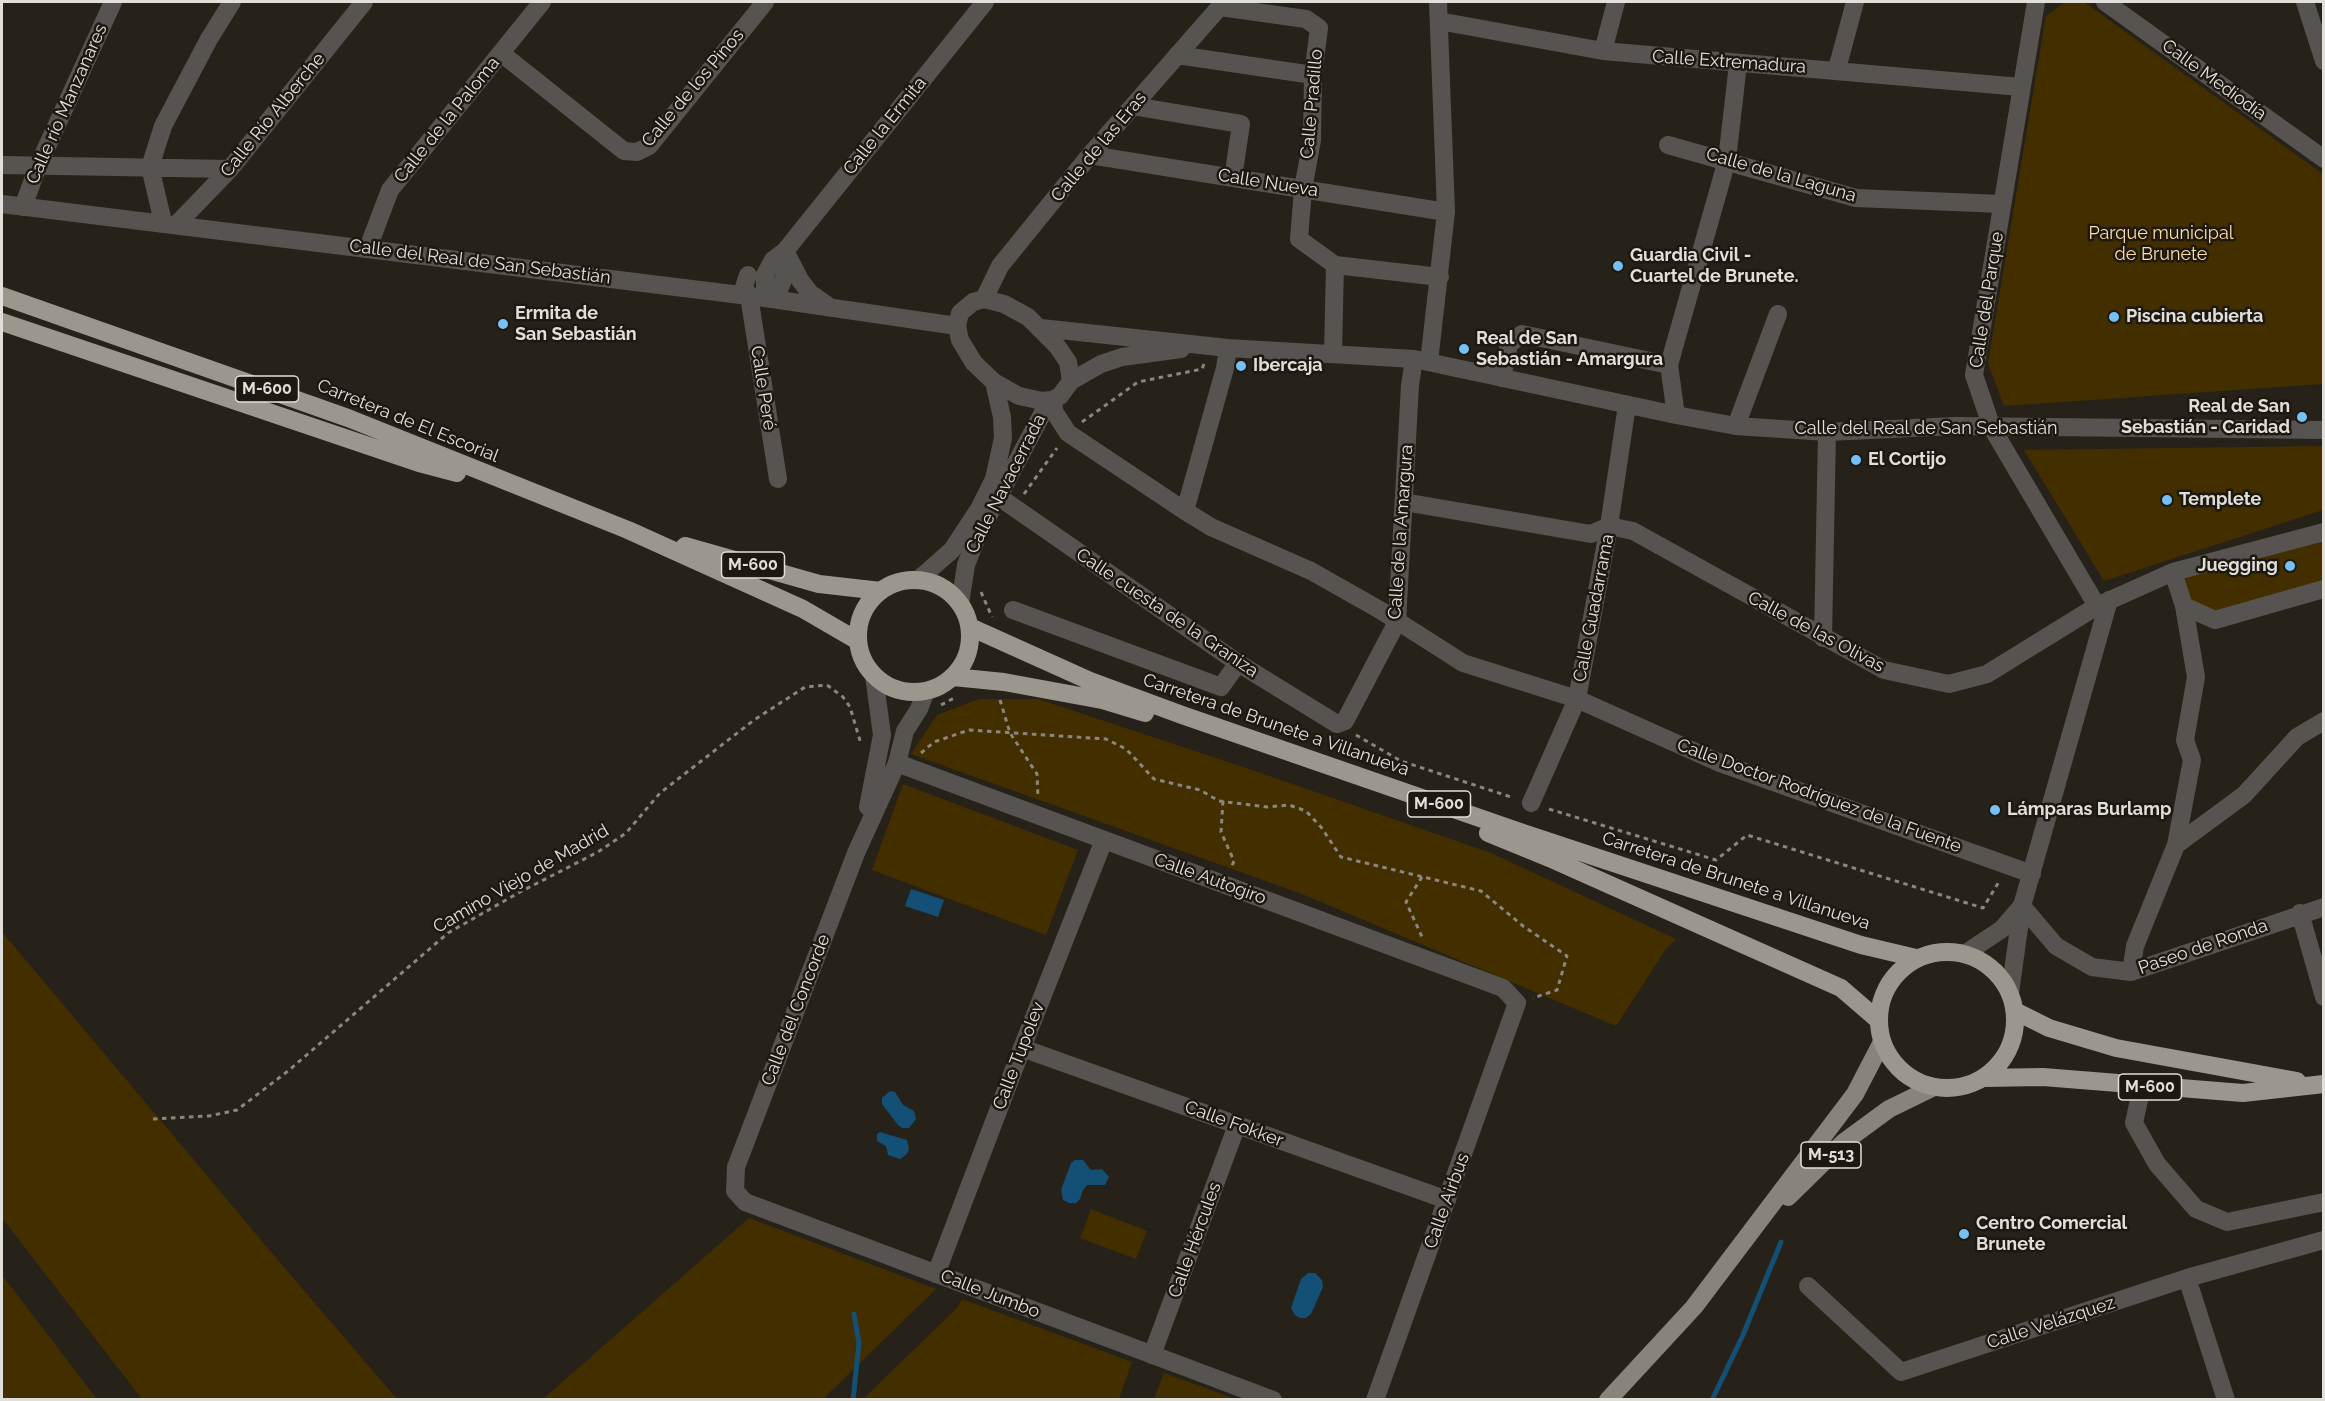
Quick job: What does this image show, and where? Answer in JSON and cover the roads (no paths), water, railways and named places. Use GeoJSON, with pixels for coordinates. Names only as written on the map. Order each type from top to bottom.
{"type":"FeatureCollection","features":[{"type":"Feature","properties":{"kind":"highway","name":"Carretera de El Escorial"},"geometry":{"type":"LineString","coordinates":[[2,296],[348,418],[528,492],[628,530],[803,609],[858,641]]}},
{"type":"Feature","properties":{"kind":"highway"},"geometry":{"type":"LineString","coordinates":[[2,322],[419,463],[528,492]]}},
{"type":"Feature","properties":{"kind":"highway","name":"Carretera de El Escorial"},"geometry":{"type":"LineString","coordinates":[[628,530],[819,584],[880,591]]}},
{"type":"Feature","properties":{"kind":"highway"},"geometry":{"type":"LineString","coordinates":[[880,591],[868,605],[860,622],[858,641],[863,660],[874,676],[889,687],[907,692],[926,691],[940,686],[952,677],[964,663],[969,645],[969,627],[960,604],[949,592],[934,584],[918,580]]}},
{"type":"Feature","properties":{"kind":"highway","name":"M-600"},"geometry":{"type":"LineString","coordinates":[[880,591],[898,583],[918,580]]}},
{"type":"Feature","properties":{"kind":"highway","name":"Carretera de Brunete a Villanueva"},"geometry":{"type":"LineString","coordinates":[[969,627],[1090,681],[1193,719],[1816,931],[1916,958]]}},
{"type":"Feature","properties":{"kind":"highway","name":"Carretera de Brunete a Villanueva"},"geometry":{"type":"LineString","coordinates":[[952,677],[1004,682],[1102,700],[1178,723],[1455,820],[1554,860],[1841,988],[1877,1019]]}},
{"type":"Feature","properties":{"kind":"highway","name":"M-600"},"geometry":{"type":"LineString","coordinates":[[1932,952],[1966,953],[1993,968],[2010,993],[2015,1011],[2013,1037],[2002,1060],[1983,1078],[1967,1086],[1950,1089],[1932,1088],[1901,1072],[1881,1044],[1877,1019],[1882,994],[1896,973],[1916,958],[1932,952]]}},
{"type":"Feature","properties":{"kind":"highway","name":"M-600"},"geometry":{"type":"LineString","coordinates":[[2015,1011],[2049,1028],[2116,1048],[2320,1084]]}},
{"type":"Feature","properties":{"kind":"highway","name":"M-600"},"geometry":{"type":"LineString","coordinates":[[1983,1078],[2043,1077],[2243,1093],[2320,1084]]}},
{"type":"Feature","properties":{"kind":"main road","name":"M-513"},"geometry":{"type":"LineString","coordinates":[[1608,1400],[1694,1307],[1855,1094],[1881,1044]]}},
{"type":"Feature","properties":{"kind":"main road","name":"M-513"},"geometry":{"type":"LineString","coordinates":[[1744,1240],[1844,1142],[1889,1109],[1932,1088]]}},
{"type":"Feature","properties":{"kind":"street","name":"Calle río Manzanares"},"geometry":{"type":"LineString","coordinates":[[22,207],[38,166],[113,2]]}},
{"type":"Feature","properties":{"kind":"street"},"geometry":{"type":"LineString","coordinates":[[170,223],[150,168],[163,126],[209,39],[232,2]]}},
{"type":"Feature","properties":{"kind":"street","name":"Calle Río Alberche"},"geometry":{"type":"LineString","coordinates":[[170,223],[230,169],[364,2]]}},
{"type":"Feature","properties":{"kind":"street","name":"Calle de la Paloma"},"geometry":{"type":"LineString","coordinates":[[368,248],[390,190],[542,2]]}},
{"type":"Feature","properties":{"kind":"street","name":"Calle de los Pinos"},"geometry":{"type":"LineString","coordinates":[[501,53],[624,151],[637,152],[649,146],[765,2]]}},
{"type":"Feature","properties":{"kind":"street","name":"Calle la Ermita"},"geometry":{"type":"LineString","coordinates":[[763,298],[765,275],[779,256],[985,2]]}},
{"type":"Feature","properties":{"kind":"street","name":"Calle de la Amargura"},"geometry":{"type":"LineString","coordinates":[[1337,724],[1345,721],[1397,622],[1410,385],[1421,360],[1440,277],[1446,212],[1438,2]]}},
{"type":"Feature","properties":{"kind":"street"},"geometry":{"type":"LineString","coordinates":[[1604,51],[1616,2]]}},
{"type":"Feature","properties":{"kind":"street"},"geometry":{"type":"LineString","coordinates":[[1837,69],[1856,2]]}},
{"type":"Feature","properties":{"kind":"street","name":"Calle del Parque"},"geometry":{"type":"LineString","coordinates":[[2036,2],[1974,375],[1992,428],[2103,603]]}},
{"type":"Feature","properties":{"kind":"street","name":"Calle Mediodía"},"geometry":{"type":"LineString","coordinates":[[2105,2],[2324,159]]}},
{"type":"Feature","properties":{"kind":"street"},"geometry":{"type":"LineString","coordinates":[[2305,2],[2324,61]]}},
{"type":"Feature","properties":{"kind":"street","name":"Calle de las Eras"},"geometry":{"type":"LineString","coordinates":[[984,299],[1000,266],[1090,155],[1222,4]]}},
{"type":"Feature","properties":{"kind":"street","name":"Calle Pradillo"},"geometry":{"type":"LineString","coordinates":[[1222,4],[1306,19],[1319,28],[1313,75],[1312,140],[1303,189],[1299,239],[1335,265]]}},
{"type":"Feature","properties":{"kind":"street","name":"Calle Extremadura"},"geometry":{"type":"LineString","coordinates":[[1439,21],[1604,51],[1738,64],[1837,69],[2021,87]]}},
{"type":"Feature","properties":{"kind":"street"},"geometry":{"type":"LineString","coordinates":[[1177,55],[1313,75]]}},
{"type":"Feature","properties":{"kind":"street"},"geometry":{"type":"LineString","coordinates":[[1676,415],[1669,365],[1727,160],[1738,64]]}},
{"type":"Feature","properties":{"kind":"street"},"geometry":{"type":"LineString","coordinates":[[1133,106],[1241,124],[1233,178]]}},
{"type":"Feature","properties":{"kind":"street","name":"Calle de la Laguna"},"geometry":{"type":"LineString","coordinates":[[1668,145],[1856,198],[2002,204]]}},
{"type":"Feature","properties":{"kind":"street","name":"Calle Nueva"},"geometry":{"type":"LineString","coordinates":[[1090,155],[1446,212]]}},
{"type":"Feature","properties":{"kind":"street"},"geometry":{"type":"LineString","coordinates":[[2,165],[230,169]]}},
{"type":"Feature","properties":{"kind":"street","name":"Calle del Real de San Sebastián"},"geometry":{"type":"LineString","coordinates":[[2,204],[710,291],[957,326]]}},
{"type":"Feature","properties":{"kind":"street"},"geometry":{"type":"LineString","coordinates":[[779,256],[810,293],[830,307]]}},
{"type":"Feature","properties":{"kind":"street","name":"Calle la Ermita"},"geometry":{"type":"LineString","coordinates":[[710,291],[748,275],[779,256]]}},
{"type":"Feature","properties":{"kind":"street"},"geometry":{"type":"LineString","coordinates":[[1333,353],[1335,265],[1440,277]]}},
{"type":"Feature","properties":{"kind":"street"},"geometry":{"type":"LineString","coordinates":[[748,275],[744,287],[763,298]]}},
{"type":"Feature","properties":{"kind":"street","name":"Calle Peré"},"geometry":{"type":"LineString","coordinates":[[763,298],[778,479]]}},
{"type":"Feature","properties":{"kind":"street"},"geometry":{"type":"LineString","coordinates":[[984,299],[1004,304],[1028,317],[1058,346],[1068,362],[1071,381],[1060,396],[1051,401],[1042,402],[1019,396],[994,382],[974,363],[965,351],[957,326],[960,313],[973,302],[984,299]]}},
{"type":"Feature","properties":{"kind":"street"},"geometry":{"type":"LineString","coordinates":[[1736,426],[1778,314]]}},
{"type":"Feature","properties":{"kind":"street","name":"Calle del Real de San Sebastián"},"geometry":{"type":"LineString","coordinates":[[1041,328],[1220,346],[1421,360],[1736,426],[1827,432],[1955,426],[2324,430]]}},
{"type":"Feature","properties":{"kind":"street"},"geometry":{"type":"LineString","coordinates":[[1502,378],[1509,344],[1522,334],[1669,365]]}},
{"type":"Feature","properties":{"kind":"street"},"geometry":{"type":"LineString","coordinates":[[1185,511],[1225,368],[1220,346]]}},
{"type":"Feature","properties":{"kind":"street","name":"Calle del Real de San Sebastián"},"geometry":{"type":"LineString","coordinates":[[1071,381],[1101,364],[1122,357],[1220,346]]}},
{"type":"Feature","properties":{"kind":"street","name":"Calle Navacerrada"},"geometry":{"type":"LineString","coordinates":[[918,580],[952,550],[979,509],[994,479],[1003,438],[1002,417],[994,382]]}},
{"type":"Feature","properties":{"kind":"street","name":"Calle Navacerrada"},"geometry":{"type":"LineString","coordinates":[[960,604],[966,565],[977,537],[1006,502],[1051,401]]}},
{"type":"Feature","properties":{"kind":"street","name":"Calle Doctor Rodríguez de la Fuente"},"geometry":{"type":"LineString","coordinates":[[1051,401],[1055,413],[1068,433],[1185,511],[1211,526],[1311,571],[1463,663],[1577,699],[1719,764],[2032,874]]}},
{"type":"Feature","properties":{"kind":"street","name":"Calle Guadarrama"},"geometry":{"type":"LineString","coordinates":[[1531,803],[1577,699],[1609,526],[1627,405]]}},
{"type":"Feature","properties":{"kind":"street"},"geometry":{"type":"LineString","coordinates":[[1823,638],[1827,432]]}},
{"type":"Feature","properties":{"kind":"street","name":"Calle cuesta de la Graniza"},"geometry":{"type":"LineString","coordinates":[[1006,502],[1238,663],[1337,724]]}},
{"type":"Feature","properties":{"kind":"street","name":"Calle de las Olivas"},"geometry":{"type":"LineString","coordinates":[[1404,502],[1591,534],[1609,526],[1632,531],[1884,670],[1949,684],[1987,674],[2103,603],[2173,572],[2324,532]]}},
{"type":"Feature","properties":{"kind":"street"},"geometry":{"type":"LineString","coordinates":[[2131,972],[2135,945],[2176,845],[2192,760],[2185,740],[2196,677],[2184,606],[2173,572]]}},
{"type":"Feature","properties":{"kind":"street"},"geometry":{"type":"LineString","coordinates":[[2184,606],[2215,620],[2324,589]]}},
{"type":"Feature","properties":{"kind":"street"},"geometry":{"type":"LineString","coordinates":[[2010,993],[2022,906],[2103,603]]}},
{"type":"Feature","properties":{"kind":"street"},"geometry":{"type":"LineString","coordinates":[[1006,616],[1221,687],[1238,663]]}},
{"type":"Feature","properties":{"kind":"street","name":"Calle del Concorde"},"geometry":{"type":"LineString","coordinates":[[736,1167],[856,853],[873,789],[882,735],[874,676]]}},
{"type":"Feature","properties":{"kind":"street","name":"Calle del Concorde"},"geometry":{"type":"LineString","coordinates":[[856,853],[902,764],[905,731],[926,691]]}},
{"type":"Feature","properties":{"kind":"street"},"geometry":{"type":"LineString","coordinates":[[2176,845],[2244,795],[2297,737],[2324,721]]}},
{"type":"Feature","properties":{"kind":"street","name":"Calle Autogiro"},"geometry":{"type":"LineString","coordinates":[[902,764],[1503,988],[1517,1003]]}},
{"type":"Feature","properties":{"kind":"street","name":"Calle Tupolev"},"geometry":{"type":"LineString","coordinates":[[936,1274],[1104,840]]}},
{"type":"Feature","properties":{"kind":"street"},"geometry":{"type":"LineString","coordinates":[[1966,953],[2002,929],[2022,906]]}},
{"type":"Feature","properties":{"kind":"street","name":"Paseo de Ronda"},"geometry":{"type":"LineString","coordinates":[[2022,906],[2056,946],[2092,967],[2131,972],[2300,913],[2324,907]]}},
{"type":"Feature","properties":{"kind":"street"},"geometry":{"type":"LineString","coordinates":[[2300,913],[2324,997]]}},
{"type":"Feature","properties":{"kind":"street","name":"Calle Airbus"},"geometry":{"type":"LineString","coordinates":[[1375,1400],[1517,1003]]}},
{"type":"Feature","properties":{"kind":"street","name":"Calle Fokker"},"geometry":{"type":"LineString","coordinates":[[1022,1048],[1447,1200]]}},
{"type":"Feature","properties":{"kind":"street"},"geometry":{"type":"LineString","coordinates":[[2142,1086],[2134,1123],[2157,1164],[2196,1209],[2227,1222],[2324,1202]]}},
{"type":"Feature","properties":{"kind":"street","name":"Calle Hércules"},"geometry":{"type":"LineString","coordinates":[[1152,1355],[1237,1125]]}},
{"type":"Feature","properties":{"kind":"street","name":"Calle Jumbo"},"geometry":{"type":"LineString","coordinates":[[736,1167],[735,1191],[746,1202],[1272,1400]]}},
{"type":"Feature","properties":{"kind":"street","name":"Calle Velázquez"},"geometry":{"type":"LineString","coordinates":[[1808,1286],[1901,1372],[2187,1278],[2324,1240]]}},
{"type":"Feature","properties":{"kind":"street"},"geometry":{"type":"LineString","coordinates":[[2187,1278],[2226,1400]]}},
{"type":"Feature","properties":{"kind":"water"},"geometry":{"type":"Polygon","coordinates":[[[911,889],[944,900],[938,917],[905,906],[911,889]]]}},
{"type":"Feature","properties":{"kind":"water"},"geometry":{"type":"Polygon","coordinates":[[[890,1091],[895,1092],[903,1105],[914,1111],[916,1119],[909,1128],[902,1128],[898,1125],[882,1104],[882,1098],[890,1091]]]}},
{"type":"Feature","properties":{"kind":"water"},"geometry":{"type":"Polygon","coordinates":[[[880,1132],[907,1140],[909,1148],[907,1154],[900,1159],[888,1155],[886,1146],[877,1141],[877,1134],[880,1132]]]}},
{"type":"Feature","properties":{"kind":"water"},"geometry":{"type":"Polygon","coordinates":[[[1075,1160],[1083,1160],[1091,1170],[1102,1169],[1109,1177],[1105,1185],[1087,1185],[1076,1203],[1069,1203],[1063,1200],[1061,1190],[1071,1163],[1075,1160]]]}},
{"type":"Feature","properties":{"kind":"water"},"geometry":{"type":"Polygon","coordinates":[[[1308,1273],[1315,1273],[1322,1280],[1323,1287],[1311,1314],[1306,1318],[1300,1318],[1291,1308],[1301,1279],[1308,1273]]]}},
{"type":"Feature","properties":{"kind":"waterway"},"geometry":{"type":"LineString","coordinates":[[1712,1400],[1743,1335],[1781,1242]]}},
{"type":"Feature","properties":{"kind":"waterway"},"geometry":{"type":"LineString","coordinates":[[853,1400],[859,1343],[854,1314]]}},
{"type":"Feature","properties":{"kind":"place","name":"Guardia Civil - Cuartel de Brunete."},"geometry":{"type":"Point","coordinates":[1618,266]}},
{"type":"Feature","properties":{"kind":"place","name":"Piscina cubierta"},"geometry":{"type":"Point","coordinates":[2114,317]}},
{"type":"Feature","properties":{"kind":"place","name":"Ermita de San Sebastián"},"geometry":{"type":"Point","coordinates":[503,324]}},
{"type":"Feature","properties":{"kind":"place","name":"Real de San Sebastián - Amargura"},"geometry":{"type":"Point","coordinates":[1464,349]}},
{"type":"Feature","properties":{"kind":"place","name":"Ibercaja"},"geometry":{"type":"Point","coordinates":[1241,366]}},
{"type":"Feature","properties":{"kind":"place","name":"Real de San Sebastián - Caridad"},"geometry":{"type":"Point","coordinates":[2302,417]}},
{"type":"Feature","properties":{"kind":"place","name":"El Cortijo"},"geometry":{"type":"Point","coordinates":[1856,460]}},
{"type":"Feature","properties":{"kind":"place","name":"Templete"},"geometry":{"type":"Point","coordinates":[2167,500]}},
{"type":"Feature","properties":{"kind":"place","name":"Juegging"},"geometry":{"type":"Point","coordinates":[2290,566]}},
{"type":"Feature","properties":{"kind":"place","name":"Lámparas Burlamp"},"geometry":{"type":"Point","coordinates":[1995,810]}},
{"type":"Feature","properties":{"kind":"place","name":"Centro Comercial Brunete"},"geometry":{"type":"Point","coordinates":[1964,1234]}},
{"type":"Feature","properties":{"kind":"park label","name":"Parque municipal de Brunete"},"geometry":{"type":"Point","coordinates":[2161,244]}}]}
